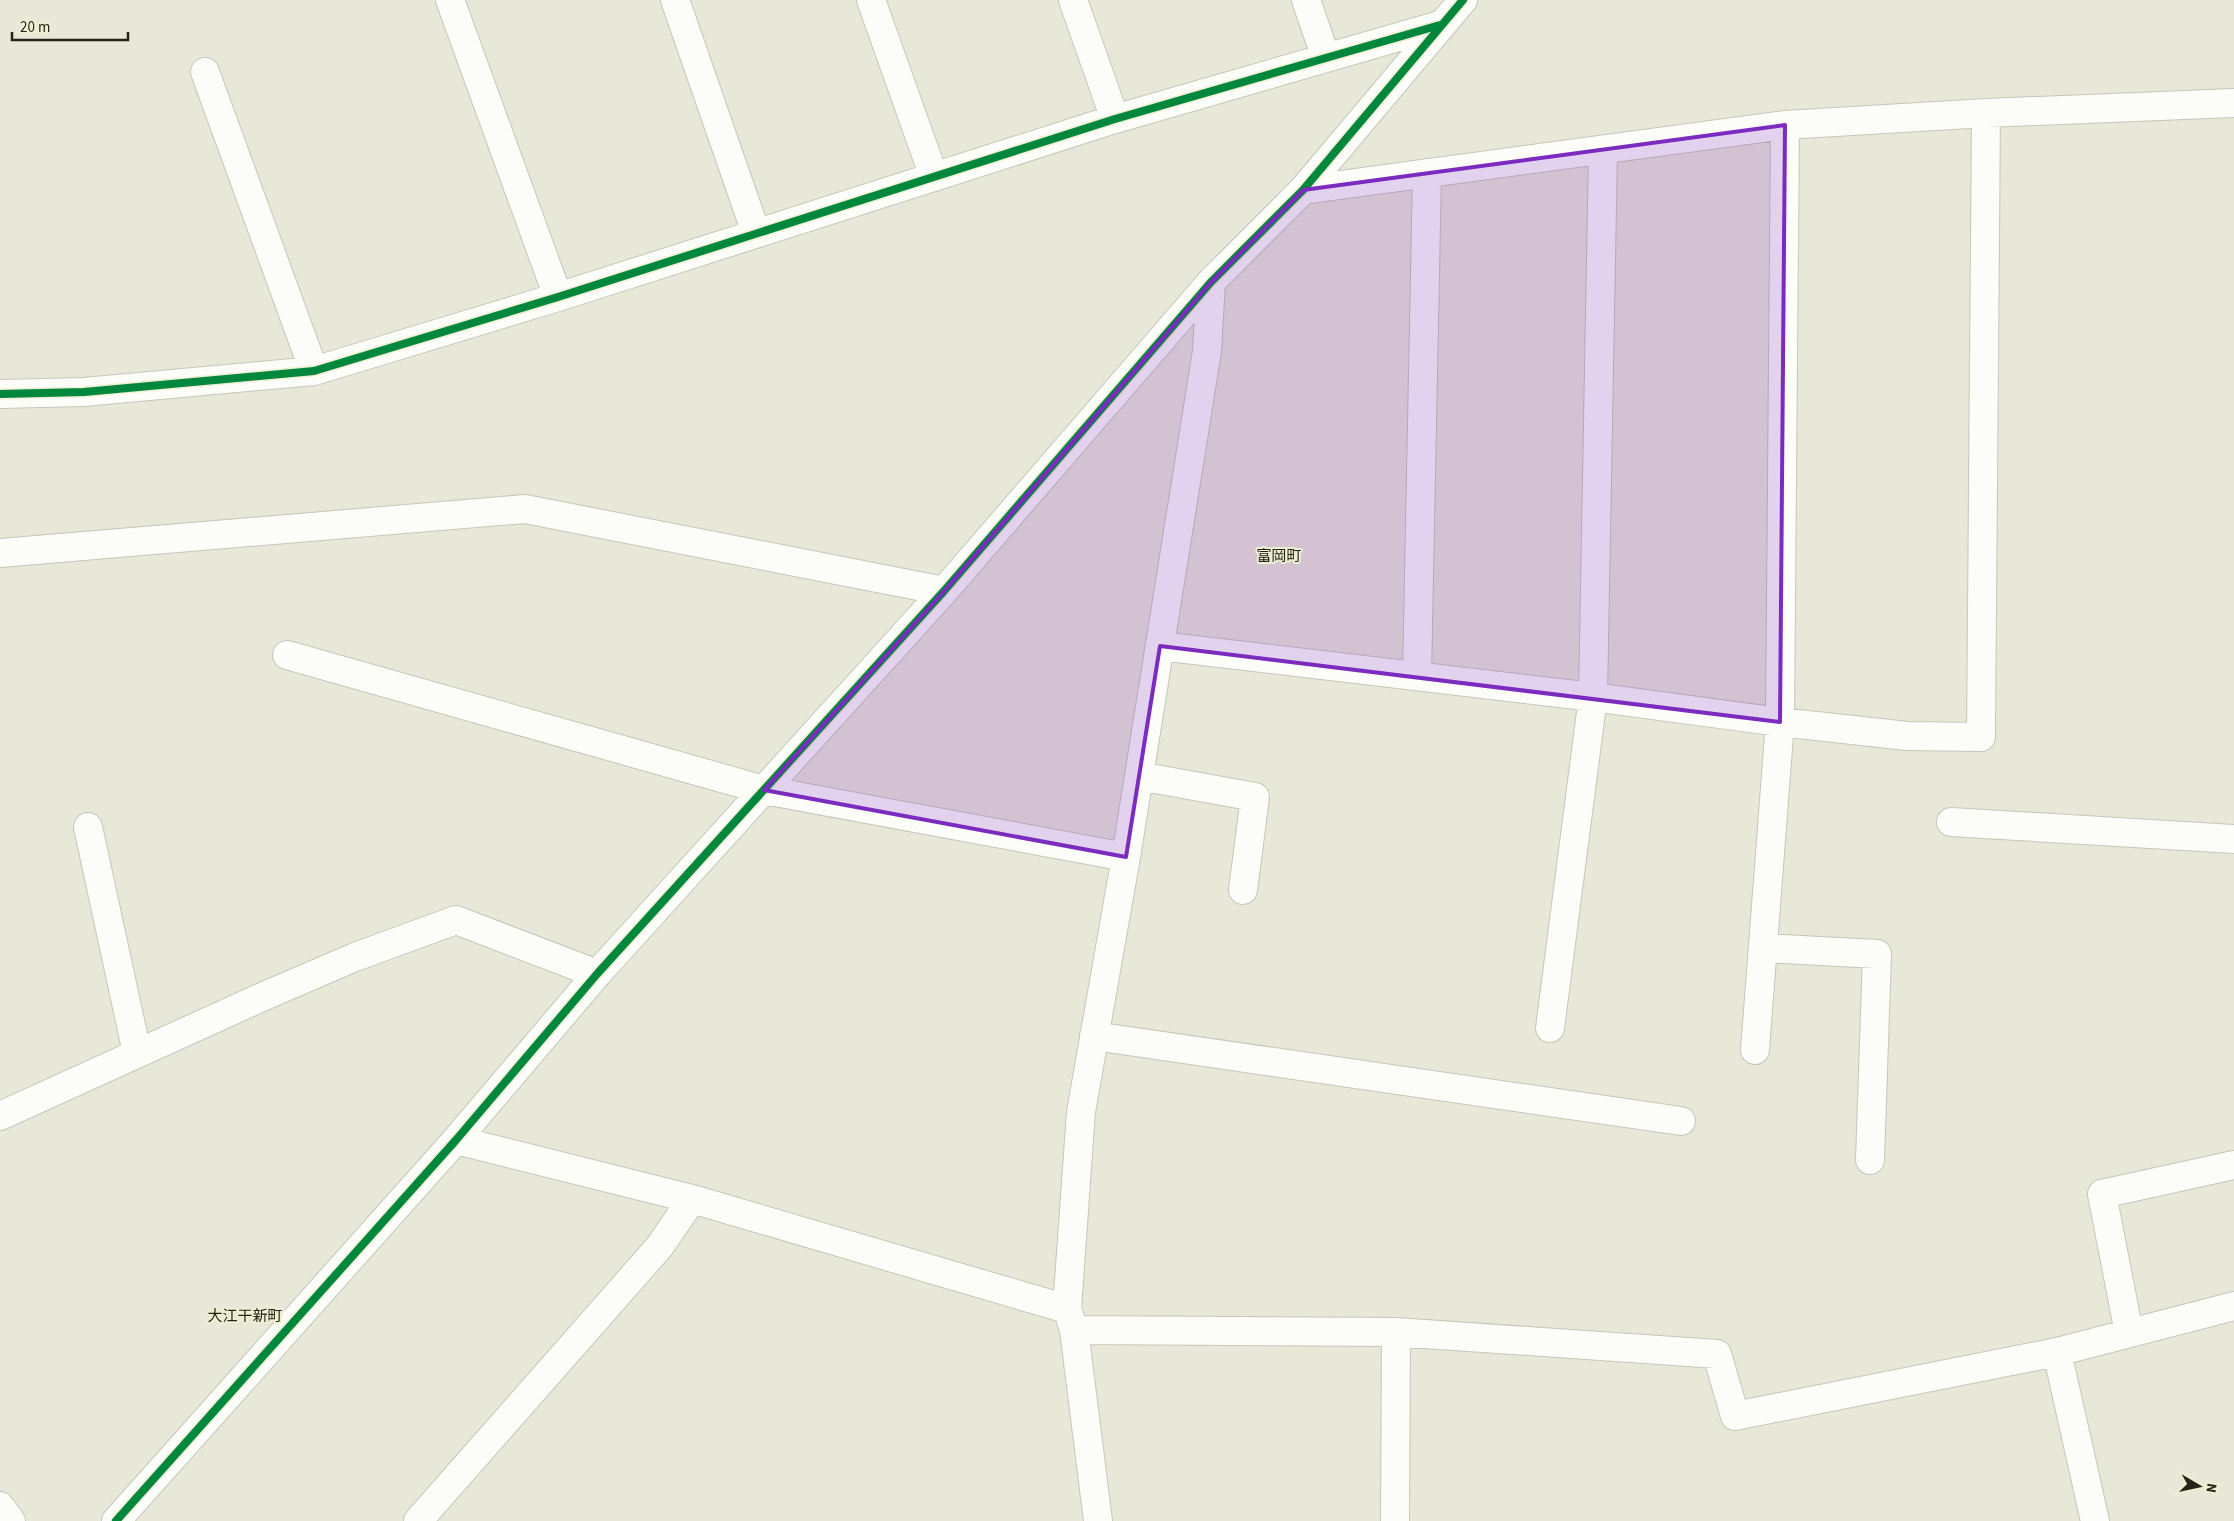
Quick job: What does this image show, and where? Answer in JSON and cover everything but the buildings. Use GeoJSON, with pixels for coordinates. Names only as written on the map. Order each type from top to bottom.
{"type":"FeatureCollection","features":[{"type":"Feature","properties":{"kind":"street"},"geometry":{"type":"LineString","coordinates":[[450,0],[558,297]]}},
{"type":"Feature","properties":{"kind":"street"},"geometry":{"type":"LineString","coordinates":[[675,0],[756,234]]}},
{"type":"Feature","properties":{"kind":"street"},"geometry":{"type":"LineString","coordinates":[[871,0],[934,177]]}},
{"type":"Feature","properties":{"kind":"street"},"geometry":{"type":"LineString","coordinates":[[1074,0],[1116,119]]}},
{"type":"Feature","properties":{"kind":"street"},"geometry":{"type":"LineString","coordinates":[[1306,0],[1326,58]]}},
{"type":"Feature","properties":{"kind":"street"},"geometry":{"type":"LineString","coordinates":[[116,1521],[456,1140],[597,974],[944,591],[1211,282],[1303,190],[1463,0]]}},
{"type":"Feature","properties":{"kind":"street"},"geometry":{"type":"LineString","coordinates":[[0,394],[84,392],[314,370],[558,297],[1116,119],[1440,26]]}},
{"type":"Feature","properties":{"kind":"street"},"geometry":{"type":"LineString","coordinates":[[206,72],[314,370]]}},
{"type":"Feature","properties":{"kind":"street"},"geometry":{"type":"LineString","coordinates":[[1303,190],[1785,125],[1986,113],[2234,103]]}},
{"type":"Feature","properties":{"kind":"street"},"geometry":{"type":"LineString","coordinates":[[1160,646],[1593,697],[1780,722],[1907,736],[1981,737],[1986,113]]}},
{"type":"Feature","properties":{"kind":"street"},"geometry":{"type":"LineString","coordinates":[[1755,1050],[1780,722],[1785,125]]}},
{"type":"Feature","properties":{"kind":"street"},"geometry":{"type":"LineString","coordinates":[[1550,1028],[1593,697],[1603,151]]}},
{"type":"Feature","properties":{"kind":"street"},"geometry":{"type":"LineString","coordinates":[[1417,676],[1427,173]]}},
{"type":"Feature","properties":{"kind":"street"},"geometry":{"type":"LineString","coordinates":[[1098,1521],[1070,1319],[1081,1112],[1126,858],[1207,351],[1211,282]]}},
{"type":"Feature","properties":{"kind":"street"},"geometry":{"type":"LineString","coordinates":[[0,552],[525,509],[944,591]]}},
{"type":"Feature","properties":{"kind":"street"},"geometry":{"type":"LineString","coordinates":[[287,655],[764,790],[1126,858]]}},
{"type":"Feature","properties":{"kind":"street"},"geometry":{"type":"LineString","coordinates":[[1139,776],[1256,797],[1243,890]]}},
{"type":"Feature","properties":{"kind":"street"},"geometry":{"type":"LineString","coordinates":[[1951,822],[2234,840]]}},
{"type":"Feature","properties":{"kind":"street"},"geometry":{"type":"LineString","coordinates":[[88,827],[137,1054]]}},
{"type":"Feature","properties":{"kind":"street"},"geometry":{"type":"LineString","coordinates":[[0,1116],[355,957],[456,920],[597,974]]}},
{"type":"Feature","properties":{"kind":"street"},"geometry":{"type":"LineString","coordinates":[[1763,948],[1877,954],[1870,1160]]}},
{"type":"Feature","properties":{"kind":"street"},"geometry":{"type":"LineString","coordinates":[[1094,1036],[1681,1121]]}},
{"type":"Feature","properties":{"kind":"street"},"geometry":{"type":"LineString","coordinates":[[456,1140],[692,1199],[1070,1319],[1396,1332],[1717,1354],[1735,1416],[2057,1352],[2234,1306]]}},
{"type":"Feature","properties":{"kind":"street"},"geometry":{"type":"LineString","coordinates":[[2129,1333],[2102,1194],[2234,1165]]}},
{"type":"Feature","properties":{"kind":"street"},"geometry":{"type":"LineString","coordinates":[[418,1521],[660,1246],[692,1199]]}},
{"type":"Feature","properties":{"kind":"street"},"geometry":{"type":"LineString","coordinates":[[1395,1521],[1396,1332]]}},
{"type":"Feature","properties":{"kind":"street"},"geometry":{"type":"LineString","coordinates":[[2057,1352],[2096,1521]]}},
{"type":"Feature","properties":{"kind":"street"},"geometry":{"type":"LineString","coordinates":[[0,1506],[11,1521]]}},
{"type":"Feature","properties":{"kind":"highlighted area"},"geometry":{"type":"Polygon","coordinates":[[[1785,125],[1780,722],[1160,646],[1126,857],[764,790],[944,591],[1211,282],[1303,190],[1785,125]]]}},
{"type":"Feature","properties":{"kind":"cycle path"},"geometry":{"type":"LineString","coordinates":[[116,1521],[456,1140],[597,974],[944,591],[1211,282],[1303,190],[1463,0]]}},
{"type":"Feature","properties":{"kind":"cycle path"},"geometry":{"type":"LineString","coordinates":[[0,394],[84,392],[314,371],[558,297],[1115,119],[1440,25]]}},
{"type":"Feature","properties":{"kind":"district","name":"富岡町"},"geometry":{"type":"Point","coordinates":[1279,556]}},
{"type":"Feature","properties":{"kind":"district","name":"大江干新町"},"geometry":{"type":"Point","coordinates":[245,1316]}}]}
